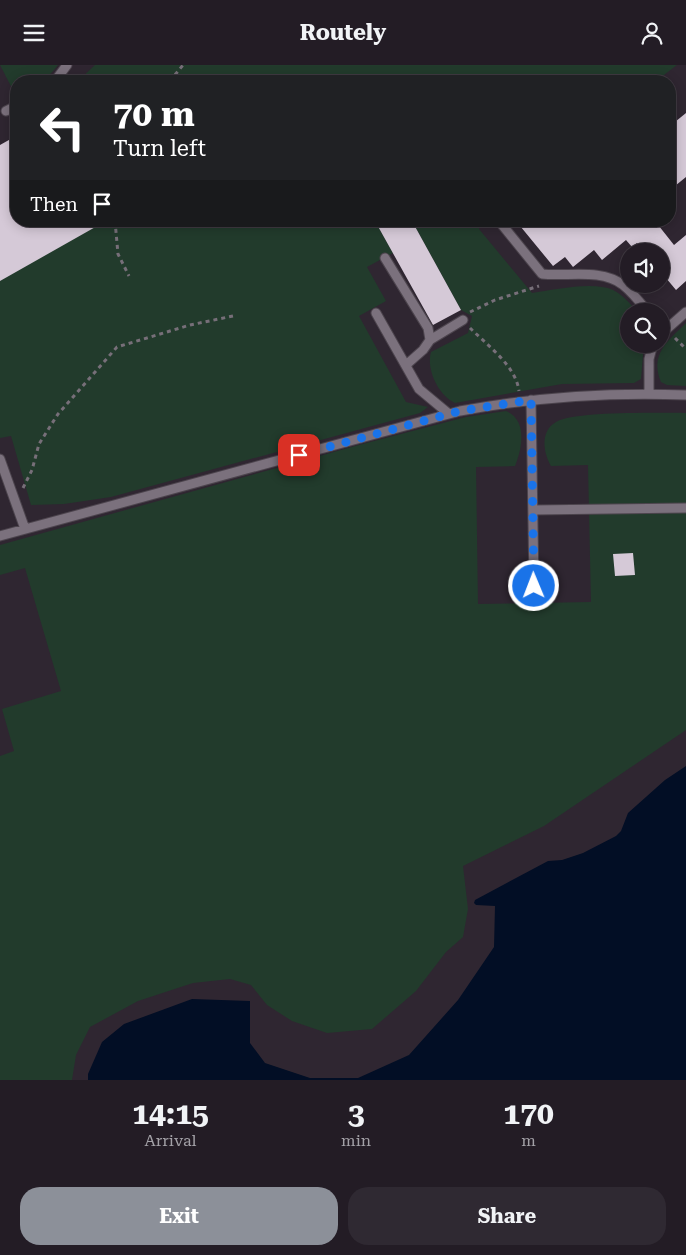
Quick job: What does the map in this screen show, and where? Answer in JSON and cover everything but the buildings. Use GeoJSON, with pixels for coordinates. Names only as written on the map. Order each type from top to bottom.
{"type":"FeatureCollection","features":[{"type":"Feature","properties":{"kind":"lane"},"geometry":{"type":"LineString","coordinates":[[6,111],[10,109]]}},
{"type":"Feature","properties":{"kind":"lane"},"geometry":{"type":"LineString","coordinates":[[504,227],[542,274],[580,274],[607,277],[623,284],[640,303]]}},
{"type":"Feature","properties":{"kind":"lane"},"geometry":{"type":"LineString","coordinates":[[385,258],[428,328],[430,340]]}},
{"type":"Feature","properties":{"kind":"lane"},"geometry":{"type":"LineString","coordinates":[[670,325],[686,312]]}},
{"type":"Feature","properties":{"kind":"lane"},"geometry":{"type":"LineString","coordinates":[[376,313],[419,389],[449,414]]}},
{"type":"Feature","properties":{"kind":"lane"},"geometry":{"type":"LineString","coordinates":[[406,365],[423,350],[430,340],[463,320]]}},
{"type":"Feature","properties":{"kind":"lane"},"geometry":{"type":"LineString","coordinates":[[649,394],[651,353]]}},
{"type":"Feature","properties":{"kind":"lane"},"geometry":{"type":"LineString","coordinates":[[0,536],[449,414],[521,401],[583,395],[686,395]]}},
{"type":"Feature","properties":{"kind":"lane"},"geometry":{"type":"LineString","coordinates":[[531,400],[534,586]]}},
{"type":"Feature","properties":{"kind":"lane"},"geometry":{"type":"LineString","coordinates":[[0,459],[26,529]]}},
{"type":"Feature","properties":{"kind":"lane"},"geometry":{"type":"LineString","coordinates":[[533,510],[686,508]]}},
{"type":"Feature","properties":{"kind":"path"},"geometry":{"type":"LineString","coordinates":[[175,75],[184,65]]}},
{"type":"Feature","properties":{"kind":"path"},"geometry":{"type":"LineString","coordinates":[[116,227],[118,253],[129,276]]}},
{"type":"Feature","properties":{"kind":"path"},"geometry":{"type":"LineString","coordinates":[[521,401],[518,383],[507,365],[463,320],[470,312],[494,299],[544,285],[556,275]]}},
{"type":"Feature","properties":{"kind":"path"},"geometry":{"type":"LineString","coordinates":[[16,503],[32,470],[39,444],[58,414],[117,347],[190,325],[233,316]]}},
{"type":"Feature","properties":{"kind":"green space"},"geometry":{"type":"Polygon","coordinates":[[[0,65],[58,65],[50,75],[10,75],[10,84],[0,65]]]}},
{"type":"Feature","properties":{"kind":"green space"},"geometry":{"type":"Polygon","coordinates":[[[95,65],[677,65],[664,75],[84,75],[95,65]]]}},
{"type":"Feature","properties":{"kind":"green space"},"geometry":{"type":"Polygon","coordinates":[[[78,227],[378,227],[393,253],[367,267],[386,301],[359,316],[406,402],[428,407],[420,413],[111,497],[64,504],[31,505],[11,436],[0,438],[0,276],[78,227]]]}},
{"type":"Feature","properties":{"kind":"green space"},"geometry":{"type":"Polygon","coordinates":[[[415,227],[479,227],[532,293],[595,286],[605,287],[620,294],[630,303],[620,303],[620,353],[643,353],[641,379],[634,383],[562,384],[455,403],[443,394],[435,381],[430,366],[431,352],[468,333],[472,316],[461,310],[415,227]]]}},
{"type":"Feature","properties":{"kind":"green space"},"geometry":{"type":"Polygon","coordinates":[[[686,323],[686,386],[667,385],[661,382],[657,363],[660,353],[670,353],[670,339],[686,323]]]}},
{"type":"Feature","properties":{"kind":"green space"},"geometry":{"type":"Polygon","coordinates":[[[506,411],[518,421],[520,428],[520,452],[515,466],[476,467],[478,604],[591,602],[588,465],[551,466],[544,442],[547,431],[551,426],[566,418],[599,414],[686,413],[686,730],[544,826],[463,866],[468,909],[463,937],[446,952],[416,991],[372,1029],[327,1033],[292,1021],[267,1005],[251,985],[230,979],[193,983],[138,1001],[90,1027],[76,1055],[72,1080],[0,1080],[0,756],[14,751],[2,709],[61,691],[25,568],[0,575],[0,545],[359,445],[466,417],[506,411]]]}},
{"type":"Feature","properties":{"kind":"water"},"geometry":{"type":"Polygon","coordinates":[[[686,766],[686,1080],[88,1080],[88,1074],[102,1042],[124,1024],[192,999],[250,1001],[250,1043],[265,1063],[310,1078],[358,1078],[409,1055],[458,1000],[494,947],[495,906],[476,905],[474,903],[475,900],[548,861],[562,860],[583,853],[616,836],[621,831],[628,813],[665,780],[686,766]]]}},
{"type":"Feature","properties":{"kind":"route"},"geometry":{"type":"LineString","coordinates":[[299,455],[460,411],[498,403],[531,400],[534,586]]}}]}
